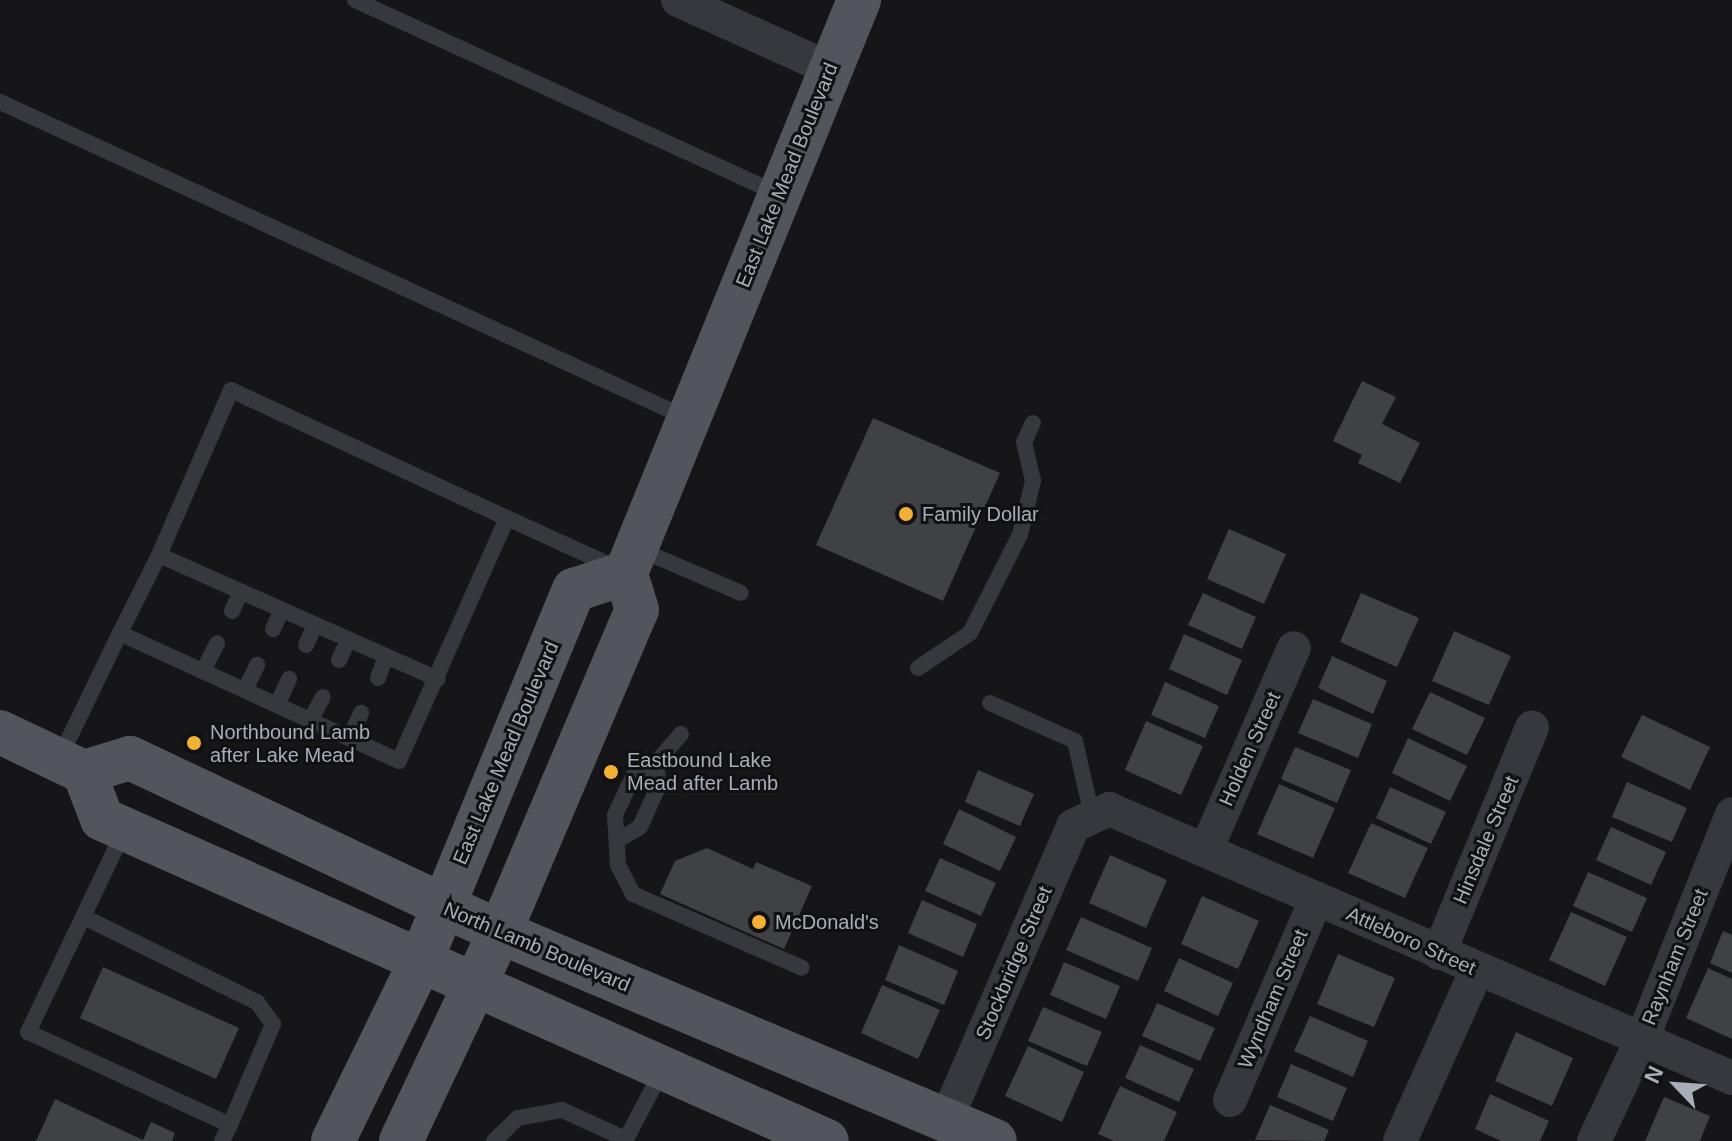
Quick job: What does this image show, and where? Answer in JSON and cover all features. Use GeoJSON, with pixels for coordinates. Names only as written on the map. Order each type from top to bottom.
{"type":"FeatureCollection","features":[{"type":"Feature","properties":{"kind":"main road","name":"East Lake Mead Boulevard"},"geometry":{"type":"LineString","coordinates":[[333,1141],[420,963],[574,590],[631,560],[859,0]]}},
{"type":"Feature","properties":{"kind":"main road"},"geometry":{"type":"LineString","coordinates":[[401,1141],[500,932],[637,610],[631,560]]}},
{"type":"Feature","properties":{"kind":"main road"},"geometry":{"type":"LineString","coordinates":[[0,732],[71,766],[102,819],[475,988],[827,1141]]}},
{"type":"Feature","properties":{"kind":"main road","name":"North Lamb Boulevard"},"geometry":{"type":"LineString","coordinates":[[71,766],[130,758],[500,932],[995,1141]]}},
{"type":"Feature","properties":{"kind":"street"},"geometry":{"type":"LineString","coordinates":[[678,0],[831,69]]}},
{"type":"Feature","properties":{"kind":"street","name":"Holden Street"},"geometry":{"type":"LineString","coordinates":[[1206,850],[1294,648]]}},
{"type":"Feature","properties":{"kind":"street","name":"Hinsdale Street"},"geometry":{"type":"LineString","coordinates":[[1439,953],[1532,727]]}},
{"type":"Feature","properties":{"kind":"street","name":"Attleboro Street"},"geometry":{"type":"LineString","coordinates":[[1092,816],[1109,809],[1732,1078]]}},
{"type":"Feature","properties":{"kind":"street","name":"Raynham Street"},"geometry":{"type":"LineString","coordinates":[[1594,1141],[1643,1037],[1732,814]]}},
{"type":"Feature","properties":{"kind":"street","name":"Stockbridge Street"},"geometry":{"type":"LineString","coordinates":[[946,1120],[1073,826],[1092,816]]}},
{"type":"Feature","properties":{"kind":"street","name":"Wyndham Street"},"geometry":{"type":"LineString","coordinates":[[1230,1100],[1316,899]]}},
{"type":"Feature","properties":{"kind":"street"},"geometry":{"type":"LineString","coordinates":[[1400,1141],[1477,970]]}},
{"type":"Feature","properties":{"kind":"lane"},"geometry":{"type":"LineString","coordinates":[[355,0],[780,194]]}},
{"type":"Feature","properties":{"kind":"lane"},"geometry":{"type":"LineString","coordinates":[[0,102],[687,418]]}},
{"type":"Feature","properties":{"kind":"lane"},"geometry":{"type":"LineString","coordinates":[[71,766],[120,633],[159,555],[231,390],[507,518],[741,593]]}},
{"type":"Feature","properties":{"kind":"lane"},"geometry":{"type":"LineString","coordinates":[[918,668],[970,633],[1020,535],[1033,481],[1024,442],[1033,423]]}},
{"type":"Feature","properties":{"kind":"lane"},"geometry":{"type":"LineString","coordinates":[[120,633],[399,761],[507,518]]}},
{"type":"Feature","properties":{"kind":"lane"},"geometry":{"type":"LineString","coordinates":[[159,555],[438,679]]}},
{"type":"Feature","properties":{"kind":"lane"},"geometry":{"type":"LineString","coordinates":[[232,611],[241,592]]}},
{"type":"Feature","properties":{"kind":"lane"},"geometry":{"type":"LineString","coordinates":[[273,629],[282,610]]}},
{"type":"Feature","properties":{"kind":"lane"},"geometry":{"type":"LineString","coordinates":[[306,645],[315,625]]}},
{"type":"Feature","properties":{"kind":"lane"},"geometry":{"type":"LineString","coordinates":[[339,660],[349,639]]}},
{"type":"Feature","properties":{"kind":"lane"},"geometry":{"type":"LineString","coordinates":[[203,671],[217,643]]}},
{"type":"Feature","properties":{"kind":"lane"},"geometry":{"type":"LineString","coordinates":[[378,678],[386,656]]}},
{"type":"Feature","properties":{"kind":"lane"},"geometry":{"type":"LineString","coordinates":[[245,690],[257,665]]}},
{"type":"Feature","properties":{"kind":"lane"},"geometry":{"type":"LineString","coordinates":[[277,705],[289,679]]}},
{"type":"Feature","properties":{"kind":"lane"},"geometry":{"type":"LineString","coordinates":[[310,721],[323,697]]}},
{"type":"Feature","properties":{"kind":"lane"},"geometry":{"type":"LineString","coordinates":[[990,703],[1075,741],[1092,816]]}},
{"type":"Feature","properties":{"kind":"lane"},"geometry":{"type":"LineString","coordinates":[[349,738],[361,713]]}},
{"type":"Feature","properties":{"kind":"lane"},"geometry":{"type":"LineString","coordinates":[[681,734],[657,762],[635,773],[615,815],[620,839],[618,865],[633,894],[802,968]]}},
{"type":"Feature","properties":{"kind":"lane"},"geometry":{"type":"LineString","coordinates":[[620,839],[640,827],[658,787],[657,762]]}},
{"type":"Feature","properties":{"kind":"lane"},"geometry":{"type":"LineString","coordinates":[[125,829],[28,1032],[230,1125]]}},
{"type":"Feature","properties":{"kind":"lane"},"geometry":{"type":"LineString","coordinates":[[84,917],[257,1002],[273,1024],[222,1141]]}},
{"type":"Feature","properties":{"kind":"lane"},"geometry":{"type":"LineString","coordinates":[[494,1141],[518,1118],[562,1110],[624,1140],[662,1071]]}},
{"type":"Feature","properties":{"kind":"building"},"geometry":{"type":"Polygon","coordinates":[[[1362,381],[1396,397],[1382,424],[1420,443],[1400,483],[1358,463],[1362,455],[1333,441],[1362,381]]]}},
{"type":"Feature","properties":{"kind":"building","name":"Family Dollar"},"geometry":{"type":"Polygon","coordinates":[[[873,418],[1000,473],[943,601],[816,545],[873,418]]]}},
{"type":"Feature","properties":{"kind":"building"},"geometry":{"type":"Polygon","coordinates":[[[1229,529],[1286,554],[1264,604],[1207,579],[1229,529]]]}},
{"type":"Feature","properties":{"kind":"building"},"geometry":{"type":"Polygon","coordinates":[[[1203,593],[1256,617],[1242,649],[1188,625],[1203,593]]]}},
{"type":"Feature","properties":{"kind":"building"},"geometry":{"type":"Polygon","coordinates":[[[1361,593],[1419,618],[1397,667],[1340,642],[1361,593]]]}},
{"type":"Feature","properties":{"kind":"building"},"geometry":{"type":"Polygon","coordinates":[[[1454,631],[1511,656],[1489,705],[1432,681],[1454,631]]]}},
{"type":"Feature","properties":{"kind":"building"},"geometry":{"type":"Polygon","coordinates":[[[1184,634],[1242,660],[1227,695],[1169,669],[1184,634]]]}},
{"type":"Feature","properties":{"kind":"building"},"geometry":{"type":"Polygon","coordinates":[[[1332,656],[1387,681],[1373,714],[1318,688],[1332,656]]]}},
{"type":"Feature","properties":{"kind":"building"},"geometry":{"type":"Polygon","coordinates":[[[1165,682],[1219,706],[1205,738],[1151,715],[1165,682]]]}},
{"type":"Feature","properties":{"kind":"building"},"geometry":{"type":"Polygon","coordinates":[[[1430,692],[1485,718],[1467,755],[1412,729],[1430,692]]]}},
{"type":"Feature","properties":{"kind":"building"},"geometry":{"type":"Polygon","coordinates":[[[1313,699],[1372,724],[1358,758],[1298,733],[1313,699]]]}},
{"type":"Feature","properties":{"kind":"building"},"geometry":{"type":"Polygon","coordinates":[[[1642,715],[1710,747],[1690,790],[1621,757],[1642,715]]]}},
{"type":"Feature","properties":{"kind":"building"},"geometry":{"type":"Polygon","coordinates":[[[1146,721],[1203,746],[1181,795],[1125,770],[1146,721]]]}},
{"type":"Feature","properties":{"kind":"building"},"geometry":{"type":"Polygon","coordinates":[[[1408,738],[1467,766],[1450,801],[1392,773],[1408,738]]]}},
{"type":"Feature","properties":{"kind":"building"},"geometry":{"type":"Polygon","coordinates":[[[1295,747],[1351,770],[1337,803],[1281,779],[1295,747]]]}},
{"type":"Feature","properties":{"kind":"building"},"geometry":{"type":"Polygon","coordinates":[[[978,770],[1034,794],[1020,826],[965,802],[978,770]]]}},
{"type":"Feature","properties":{"kind":"building"},"geometry":{"type":"Polygon","coordinates":[[[1627,782],[1687,808],[1672,842],[1612,817],[1627,782]]]}},
{"type":"Feature","properties":{"kind":"building"},"geometry":{"type":"Polygon","coordinates":[[[1279,784],[1335,808],[1313,858],[1257,834],[1279,784]]]}},
{"type":"Feature","properties":{"kind":"building"},"geometry":{"type":"Polygon","coordinates":[[[1390,787],[1446,812],[1431,844],[1376,818],[1390,787]]]}},
{"type":"Feature","properties":{"kind":"building"},"geometry":{"type":"Polygon","coordinates":[[[959,809],[1016,837],[1000,871],[943,844],[959,809]]]}},
{"type":"Feature","properties":{"kind":"building"},"geometry":{"type":"Polygon","coordinates":[[[1371,823],[1428,848],[1405,898],[1348,873],[1371,823]]]}},
{"type":"Feature","properties":{"kind":"building"},"geometry":{"type":"Polygon","coordinates":[[[1611,827],[1666,852],[1651,885],[1596,860],[1611,827]]]}},
{"type":"Feature","properties":{"kind":"building","name":"McDonald's"},"geometry":{"type":"Polygon","coordinates":[[[707,848],[753,869],[756,862],[812,886],[784,949],[660,894],[675,861],[707,848]]]}},
{"type":"Feature","properties":{"kind":"building"},"geometry":{"type":"Polygon","coordinates":[[[1110,855],[1167,880],[1146,928],[1089,903],[1110,855]]]}},
{"type":"Feature","properties":{"kind":"building"},"geometry":{"type":"Polygon","coordinates":[[[940,858],[996,883],[981,916],[925,891],[940,858]]]}},
{"type":"Feature","properties":{"kind":"building"},"geometry":{"type":"Polygon","coordinates":[[[1588,872],[1647,898],[1632,932],[1573,906],[1588,872]]]}},
{"type":"Feature","properties":{"kind":"building"},"geometry":{"type":"Polygon","coordinates":[[[1202,896],[1259,921],[1238,969],[1181,944],[1202,896]]]}},
{"type":"Feature","properties":{"kind":"building"},"geometry":{"type":"Polygon","coordinates":[[[922,900],[977,924],[963,957],[908,933],[922,900]]]}},
{"type":"Feature","properties":{"kind":"building"},"geometry":{"type":"Polygon","coordinates":[[[1571,912],[1627,937],[1605,986],[1549,960],[1571,912]]]}},
{"type":"Feature","properties":{"kind":"building"},"geometry":{"type":"Polygon","coordinates":[[[1081,917],[1152,948],[1138,981],[1066,950],[1081,917]]]}},
{"type":"Feature","properties":{"kind":"building"},"geometry":{"type":"Polygon","coordinates":[[[1723,931],[1732,935],[1732,973],[1710,963],[1723,931]]]}},
{"type":"Feature","properties":{"kind":"building"},"geometry":{"type":"Polygon","coordinates":[[[899,945],[958,971],[944,1005],[885,980],[899,945]]]}},
{"type":"Feature","properties":{"kind":"building"},"geometry":{"type":"Polygon","coordinates":[[[1338,954],[1395,978],[1374,1027],[1317,1004],[1338,954]]]}},
{"type":"Feature","properties":{"kind":"building"},"geometry":{"type":"Polygon","coordinates":[[[1179,958],[1233,983],[1218,1016],[1164,991],[1179,958]]]}},
{"type":"Feature","properties":{"kind":"building"},"geometry":{"type":"Polygon","coordinates":[[[1064,962],[1120,986],[1106,1019],[1050,995],[1064,962]]]}},
{"type":"Feature","properties":{"kind":"building"},"geometry":{"type":"Polygon","coordinates":[[[103,967],[239,1028],[216,1079],[80,1018],[103,967]]]}},
{"type":"Feature","properties":{"kind":"building"},"geometry":{"type":"Polygon","coordinates":[[[1708,968],[1732,979],[1732,1039],[1686,1018],[1708,968]]]}},
{"type":"Feature","properties":{"kind":"building"},"geometry":{"type":"Polygon","coordinates":[[[882,985],[940,1010],[918,1059],[861,1033],[882,985]]]}},
{"type":"Feature","properties":{"kind":"building"},"geometry":{"type":"Polygon","coordinates":[[[1157,1003],[1215,1028],[1200,1061],[1142,1036],[1157,1003]]]}},
{"type":"Feature","properties":{"kind":"building"},"geometry":{"type":"Polygon","coordinates":[[[1043,1007],[1102,1032],[1087,1066],[1028,1041],[1043,1007]]]}},
{"type":"Feature","properties":{"kind":"building"},"geometry":{"type":"Polygon","coordinates":[[[1310,1016],[1368,1041],[1353,1077],[1294,1051],[1310,1016]]]}},
{"type":"Feature","properties":{"kind":"building"},"geometry":{"type":"Polygon","coordinates":[[[1516,1032],[1573,1058],[1552,1106],[1495,1081],[1516,1032]]]}},
{"type":"Feature","properties":{"kind":"building"},"geometry":{"type":"Polygon","coordinates":[[[1140,1045],[1194,1069],[1179,1102],[1125,1078],[1140,1045]]]}},
{"type":"Feature","properties":{"kind":"building"},"geometry":{"type":"Polygon","coordinates":[[[1028,1046],[1084,1072],[1062,1122],[1005,1096],[1028,1046]]]}},
{"type":"Feature","properties":{"kind":"building"},"geometry":{"type":"Polygon","coordinates":[[[1291,1064],[1347,1088],[1333,1121],[1277,1097],[1291,1064]]]}},
{"type":"Feature","properties":{"kind":"building"},"geometry":{"type":"Polygon","coordinates":[[[1120,1086],[1177,1112],[1164,1141],[1114,1141],[1098,1134],[1120,1086]]]}},
{"type":"Feature","properties":{"kind":"building"},"geometry":{"type":"Polygon","coordinates":[[[1490,1094],[1549,1121],[1540,1141],[1501,1141],[1475,1129],[1490,1094]]]}},
{"type":"Feature","properties":{"kind":"building"},"geometry":{"type":"Polygon","coordinates":[[[1664,1097],[1710,1116],[1700,1141],[1645,1141],[1664,1097]]]}},
{"type":"Feature","properties":{"kind":"building"},"geometry":{"type":"Polygon","coordinates":[[[55,1099],[143,1140],[151,1122],[175,1133],[172,1141],[36,1141],[55,1099]]]}},
{"type":"Feature","properties":{"kind":"building"},"geometry":{"type":"Polygon","coordinates":[[[1270,1105],[1329,1130],[1324,1141],[1255,1140],[1270,1105]]]}},
{"type":"Feature","properties":{"kind":"place","name":"Family Dollar"},"geometry":{"type":"Point","coordinates":[906,514]}},
{"type":"Feature","properties":{"kind":"place","name":"Northbound Lamb after Lake Mead"},"geometry":{"type":"Point","coordinates":[194,743]}},
{"type":"Feature","properties":{"kind":"place","name":"Eastbound Lake Mead after Lamb"},"geometry":{"type":"Point","coordinates":[611,772]}},
{"type":"Feature","properties":{"kind":"place","name":"McDonald's"},"geometry":{"type":"Point","coordinates":[759,922]}}]}
